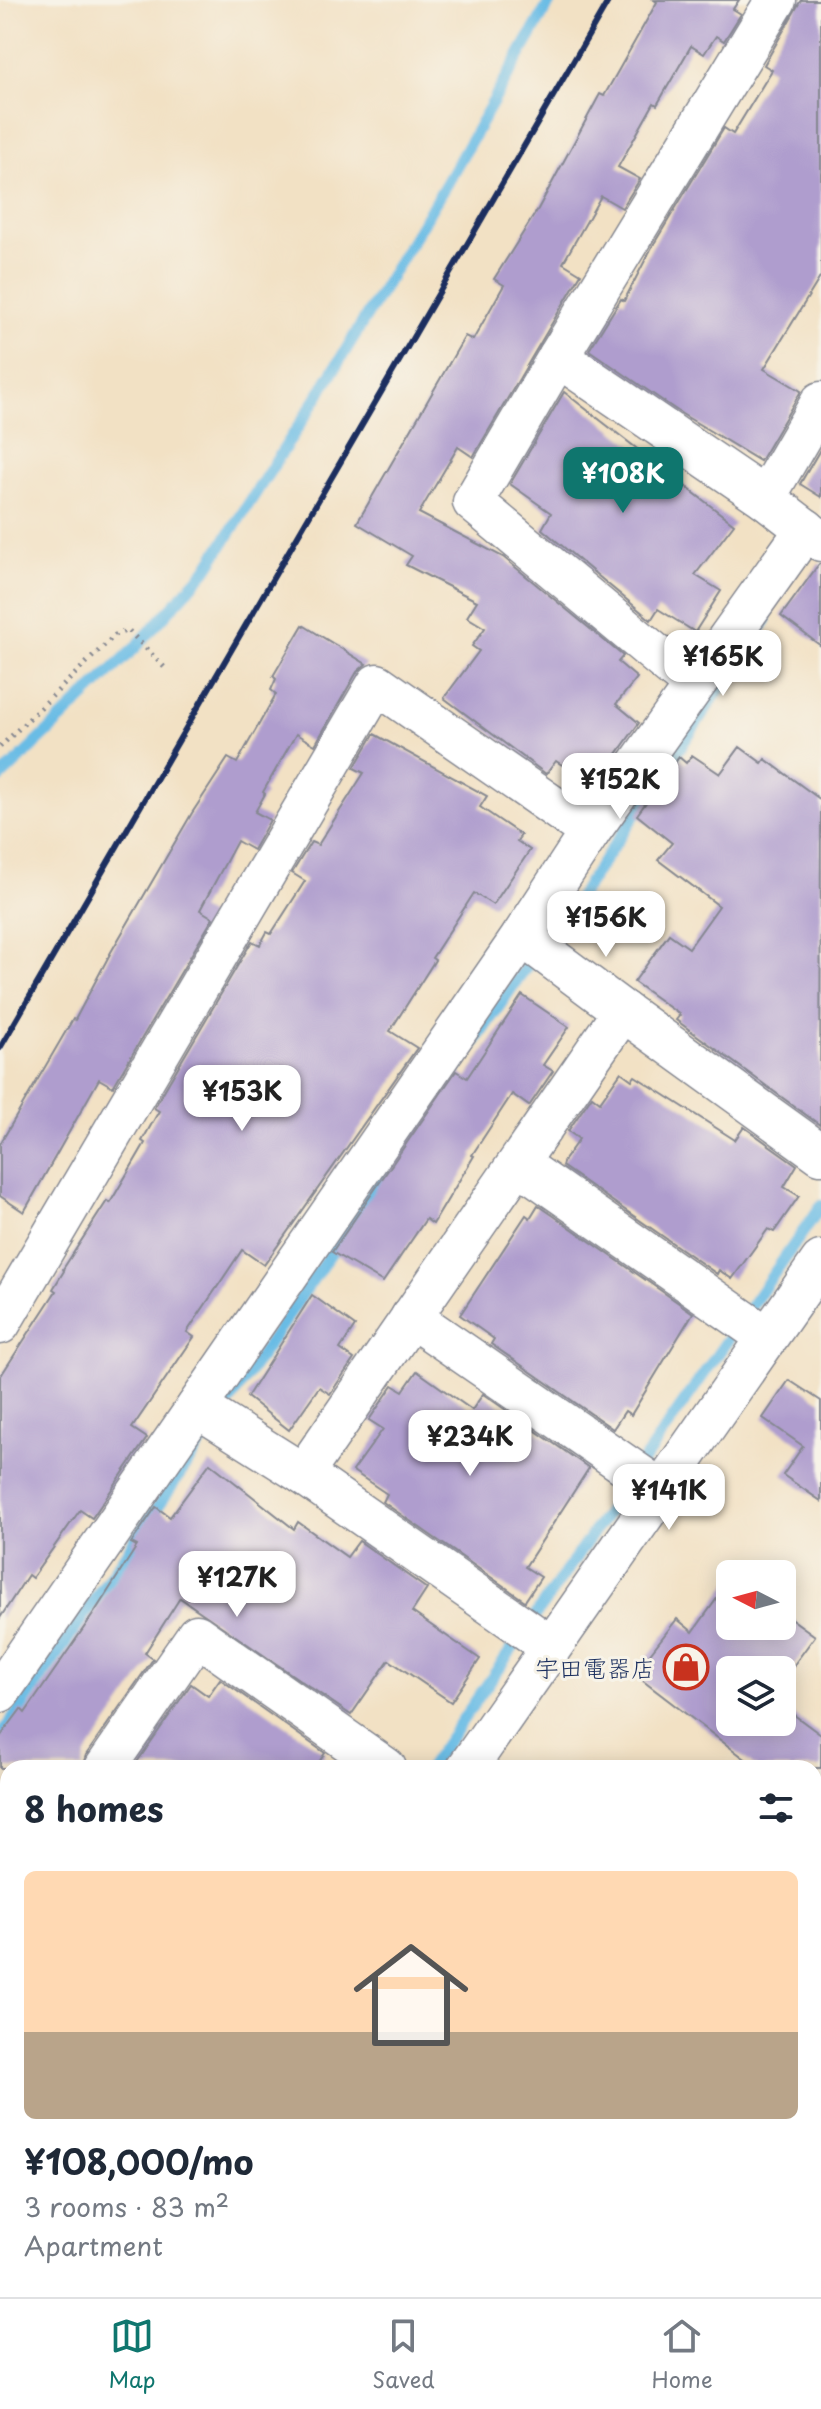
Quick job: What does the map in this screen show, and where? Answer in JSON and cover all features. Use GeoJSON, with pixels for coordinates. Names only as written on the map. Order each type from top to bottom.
{"type":"FeatureCollection","features":[{"type":"Feature","properties":{"kind":"street"},"geometry":{"type":"LineString","coordinates":[[693,685],[473,502],[776,0]]}},
{"type":"Feature","properties":{"kind":"street"},"geometry":{"type":"LineString","coordinates":[[0,1692],[212,1416],[535,946],[590,832],[693,685],[813,535],[765,498],[558,357]]}},
{"type":"Feature","properties":{"kind":"street"},"geometry":{"type":"LineString","coordinates":[[765,498],[821,402]]}},
{"type":"Feature","properties":{"kind":"street"},"geometry":{"type":"LineString","coordinates":[[0,1324],[377,684],[590,832]]}},
{"type":"Feature","properties":{"kind":"street"},"geometry":{"type":"LineString","coordinates":[[535,946],[821,1154]]}},
{"type":"Feature","properties":{"kind":"street"},"geometry":{"type":"LineString","coordinates":[[303,1474],[623,1011]]}},
{"type":"Feature","properties":{"kind":"street"},"geometry":{"type":"LineString","coordinates":[[519,1164],[750,1324]]}},
{"type":"Feature","properties":{"kind":"street"},"geometry":{"type":"LineString","coordinates":[[471,1760],[533,1634],[642,1476],[750,1324],[821,1261]]}},
{"type":"Feature","properties":{"kind":"street"},"geometry":{"type":"LineString","coordinates":[[411,1317],[642,1476]]}},
{"type":"Feature","properties":{"kind":"street"},"geometry":{"type":"LineString","coordinates":[[212,1416],[303,1474],[533,1634]]}},
{"type":"Feature","properties":{"kind":"street"},"geometry":{"type":"LineString","coordinates":[[111,1760],[197,1635],[375,1760]]}},
{"type":"Feature","properties":{"kind":"path"},"geometry":{"type":"LineString","coordinates":[[0,747],[115,635],[128,630],[168,671]]}},
{"type":"Feature","properties":{"kind":"building"},"geometry":{"type":"Polygon","coordinates":[[[654,0],[739,0],[733,9],[741,14],[724,41],[716,36],[704,54],[691,46],[657,105],[654,103],[618,167],[640,179],[622,208],[601,196],[563,263],[581,274],[473,457],[458,447],[419,513],[503,557],[623,656],[618,662],[637,678],[616,704],[639,723],[594,786],[556,761],[546,774],[444,698],[479,651],[472,646],[485,628],[467,617],[477,601],[406,565],[412,556],[357,523],[465,336],[473,340],[504,285],[494,279],[538,209],[600,94],[604,96],[657,2],[654,0]]]}},
{"type":"Feature","properties":{"kind":"building"},"geometry":{"type":"Polygon","coordinates":[[[801,0],[821,0],[821,276],[764,369],[801,391],[760,461],[682,414],[589,350],[621,299],[624,301],[652,247],[724,128],[733,134],[772,70],[764,65],[801,0]]]}},
{"type":"Feature","properties":{"kind":"building"},"geometry":{"type":"Polygon","coordinates":[[[564,392],[734,524],[695,575],[721,591],[695,632],[658,609],[651,620],[542,529],[551,513],[510,484],[564,392]]]}},
{"type":"Feature","properties":{"kind":"building"},"geometry":{"type":"Polygon","coordinates":[[[821,448],[821,497],[800,484],[821,448]]]}},
{"type":"Feature","properties":{"kind":"building"},"geometry":{"type":"Polygon","coordinates":[[[821,564],[821,646],[781,616],[821,564]]]}},
{"type":"Feature","properties":{"kind":"building"},"geometry":{"type":"Polygon","coordinates":[[[303,625],[366,664],[357,672],[315,745],[296,734],[255,812],[270,820],[253,850],[237,841],[200,910],[213,918],[113,1087],[99,1079],[24,1212],[0,1196],[0,1144],[75,1020],[192,813],[228,758],[237,763],[276,694],[271,690],[276,679],[273,676],[303,625]]]}},
{"type":"Feature","properties":{"kind":"building"},"geometry":{"type":"Polygon","coordinates":[[[374,734],[487,796],[480,807],[521,835],[517,841],[530,850],[493,905],[474,893],[390,1031],[417,1048],[264,1265],[242,1250],[187,1332],[194,1337],[132,1428],[147,1438],[92,1518],[80,1510],[32,1578],[28,1575],[0,1618],[0,1377],[56,1291],[53,1289],[63,1269],[107,1201],[110,1203],[145,1143],[142,1141],[159,1111],[154,1108],[252,941],[260,945],[267,932],[271,934],[305,881],[292,873],[311,842],[318,845],[364,773],[354,768],[374,734]]]}},
{"type":"Feature","properties":{"kind":"building"},"geometry":{"type":"Polygon","coordinates":[[[740,747],[762,763],[765,759],[821,800],[820,1125],[676,1020],[680,1015],[634,982],[669,934],[689,948],[719,906],[658,860],[672,843],[637,815],[679,757],[686,763],[692,755],[720,774],[740,747]]]}},
{"type":"Feature","properties":{"kind":"building"},"geometry":{"type":"Polygon","coordinates":[[[522,995],[569,1027],[543,1065],[553,1071],[529,1106],[512,1094],[472,1155],[433,1224],[426,1219],[383,1282],[332,1252],[456,1071],[467,1078],[522,995]]]}},
{"type":"Feature","properties":{"kind":"building"},"geometry":{"type":"Polygon","coordinates":[[[621,1072],[632,1080],[635,1076],[735,1140],[744,1127],[797,1165],[784,1187],[799,1196],[774,1232],[768,1229],[732,1279],[719,1270],[717,1274],[562,1166],[579,1139],[568,1131],[592,1096],[600,1102],[621,1072]]]}},
{"type":"Feature","properties":{"kind":"building"},"geometry":{"type":"Polygon","coordinates":[[[538,1205],[693,1313],[631,1415],[625,1411],[613,1429],[491,1344],[494,1339],[460,1315],[526,1215],[530,1218],[538,1205]]]}},
{"type":"Feature","properties":{"kind":"building"},"geometry":{"type":"Polygon","coordinates":[[[312,1295],[355,1326],[340,1349],[354,1359],[330,1394],[319,1387],[289,1430],[247,1397],[312,1295]]]}},
{"type":"Feature","properties":{"kind":"building"},"geometry":{"type":"Polygon","coordinates":[[[417,1371],[472,1410],[483,1394],[589,1468],[525,1567],[541,1577],[525,1601],[383,1502],[387,1494],[353,1471],[383,1429],[369,1420],[393,1385],[403,1391],[417,1371]]]}},
{"type":"Feature","properties":{"kind":"building"},"geometry":{"type":"Polygon","coordinates":[[[789,1380],[821,1401],[821,1501],[783,1475],[803,1446],[763,1418],[789,1380]]]}},
{"type":"Feature","properties":{"kind":"building"},"geometry":{"type":"Polygon","coordinates":[[[210,1463],[294,1529],[298,1522],[347,1557],[359,1541],[427,1589],[412,1612],[480,1659],[451,1702],[389,1660],[351,1715],[180,1598],[145,1653],[153,1659],[84,1760],[0,1760],[0,1737],[21,1709],[25,1713],[92,1616],[137,1546],[131,1543],[156,1507],[170,1517],[210,1463]]]}},
{"type":"Feature","properties":{"kind":"building"},"geometry":{"type":"Polygon","coordinates":[[[716,1600],[716,1640],[796,1640],[796,1622],[815,1636],[796,1662],[796,1656],[716,1656],[716,1736],[796,1736],[796,1716],[821,1735],[821,1760],[747,1760],[634,1674],[677,1619],[693,1632],[716,1600]]]}},
{"type":"Feature","properties":{"kind":"building"},"geometry":{"type":"Polygon","coordinates":[[[220,1679],[325,1753],[320,1760],[139,1760],[191,1684],[208,1696],[220,1679]]]}},
{"type":"Feature","properties":{"kind":"waterway"},"geometry":{"type":"LineString","coordinates":[[0,778],[135,648],[206,570],[320,393],[446,184],[551,0]]}},
{"type":"Feature","properties":{"kind":"waterway"},"geometry":{"type":"LineString","coordinates":[[0,1738],[523,971],[561,924],[766,620]]}},
{"type":"Feature","properties":{"kind":"waterway"},"geometry":{"type":"LineString","coordinates":[[435,1760],[821,1206]]}},
{"type":"Feature","properties":{"kind":"railway"},"geometry":{"type":"LineString","coordinates":[[0,1048],[609,0]]}},
{"type":"Feature","properties":{"kind":"place","name":"宇田電器店"},"geometry":{"type":"Point","coordinates":[686,1667]}}]}
